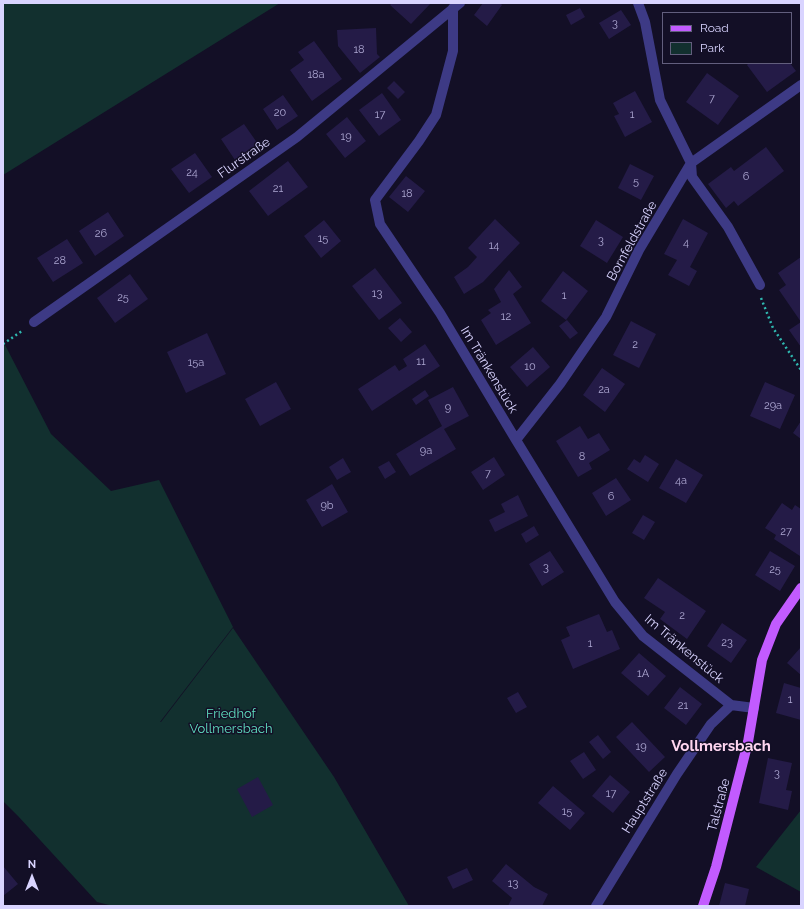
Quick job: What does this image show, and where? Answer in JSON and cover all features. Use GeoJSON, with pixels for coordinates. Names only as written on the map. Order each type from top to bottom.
{"type":"FeatureCollection","features":[{"type":"Feature","properties":{"kind":"main road"},"geometry":{"type":"LineString","coordinates":[[754,708],[762,660],[776,624],[801,588]]}},
{"type":"Feature","properties":{"kind":"main road","name":"Talstraße"},"geometry":{"type":"LineString","coordinates":[[702,906],[716,867],[732,809],[748,742],[754,708]]}},
{"type":"Feature","properties":{"kind":"street"},"geometry":{"type":"LineString","coordinates":[[638,3],[645,22],[660,100],[691,163],[692,177],[728,227],[760,285]]}},
{"type":"Feature","properties":{"kind":"street","name":"Flurstraße"},"geometry":{"type":"LineString","coordinates":[[34,322],[297,137],[456,6]]}},
{"type":"Feature","properties":{"kind":"street","name":"Im Tränkenstück"},"geometry":{"type":"LineString","coordinates":[[456,6],[453,51],[436,115],[419,141],[375,200],[380,224],[440,313],[615,602],[643,636],[731,705]]}},
{"type":"Feature","properties":{"kind":"street","name":"Bornfeldstraße"},"geometry":{"type":"LineString","coordinates":[[516,440],[560,384],[606,317],[639,250],[691,163],[801,85]]}},
{"type":"Feature","properties":{"kind":"street"},"geometry":{"type":"LineString","coordinates":[[731,705],[754,708]]}},
{"type":"Feature","properties":{"kind":"street","name":"Hauptstraße"},"geometry":{"type":"LineString","coordinates":[[596,906],[677,774],[711,724],[731,705]]}},
{"type":"Feature","properties":{"kind":"path"},"geometry":{"type":"LineString","coordinates":[[760,285],[761,297],[773,328],[801,370]]}},
{"type":"Feature","properties":{"kind":"path"},"geometry":{"type":"LineString","coordinates":[[3,344],[34,322]]}},
{"type":"Feature","properties":{"kind":"green space"},"geometry":{"type":"Polygon","coordinates":[[[3,3],[280,3],[3,175],[3,3]]]}},
{"type":"Feature","properties":{"kind":"green space","name":"Friedhof Vollmersbach"},"geometry":{"type":"Polygon","coordinates":[[[3,341],[51,434],[111,491],[159,480],[233,627],[160,722],[233,628],[334,777],[409,906],[113,906],[97,902],[3,801],[3,341]]]}},
{"type":"Feature","properties":{"kind":"green space"},"geometry":{"type":"Polygon","coordinates":[[[801,810],[801,892],[756,867],[801,810]]]}},
{"type":"Feature","properties":{"kind":"building"},"geometry":{"type":"Polygon","coordinates":[[[392,3],[431,3],[411,24],[390,5],[392,3]]]}},
{"type":"Feature","properties":{"kind":"building"},"geometry":{"type":"Polygon","coordinates":[[[483,3],[500,3],[502,5],[487,26],[474,15],[483,3]]]}},
{"type":"Feature","properties":{"kind":"building"},"geometry":{"type":"Polygon","coordinates":[[[580,8],[585,17],[571,25],[566,15],[580,8]]]}},
{"type":"Feature","properties":{"kind":"building"},"geometry":{"type":"Polygon","coordinates":[[[621,10],[631,25],[609,39],[599,23],[621,10]]]}},
{"type":"Feature","properties":{"kind":"building"},"geometry":{"type":"Polygon","coordinates":[[[376,28],[377,54],[380,57],[360,73],[338,46],[337,30],[376,28]]]}},
{"type":"Feature","properties":{"kind":"building"},"geometry":{"type":"Polygon","coordinates":[[[314,41],[342,79],[312,101],[290,70],[304,60],[298,52],[314,41]]]}},
{"type":"Feature","properties":{"kind":"building"},"geometry":{"type":"Polygon","coordinates":[[[791,64],[796,71],[767,92],[747,65],[791,64]]]}},
{"type":"Feature","properties":{"kind":"building"},"geometry":{"type":"Polygon","coordinates":[[[707,73],[739,96],[718,125],[686,102],[707,73]]]}},
{"type":"Feature","properties":{"kind":"building"},"geometry":{"type":"Polygon","coordinates":[[[394,81],[405,92],[398,99],[387,88],[394,81]]]}},
{"type":"Feature","properties":{"kind":"building"},"geometry":{"type":"Polygon","coordinates":[[[635,91],[652,122],[625,137],[614,116],[619,114],[613,103],[635,91]]]}},
{"type":"Feature","properties":{"kind":"building"},"geometry":{"type":"Polygon","coordinates":[[[382,93],[401,120],[379,136],[359,110],[382,93]]]}},
{"type":"Feature","properties":{"kind":"building"},"geometry":{"type":"Polygon","coordinates":[[[283,95],[298,116],[277,130],[263,109],[283,95]]]}},
{"type":"Feature","properties":{"kind":"building"},"geometry":{"type":"Polygon","coordinates":[[[347,117],[366,141],[345,158],[326,134],[347,117]]]}},
{"type":"Feature","properties":{"kind":"building"},"geometry":{"type":"Polygon","coordinates":[[[244,124],[258,144],[235,160],[221,139],[244,124]]]}},
{"type":"Feature","properties":{"kind":"building"},"geometry":{"type":"Polygon","coordinates":[[[766,147],[784,171],[738,206],[734,201],[726,208],[708,184],[731,167],[734,171],[766,147]]]}},
{"type":"Feature","properties":{"kind":"building"},"geometry":{"type":"Polygon","coordinates":[[[195,153],[212,177],[189,193],[171,169],[195,153]]]}},
{"type":"Feature","properties":{"kind":"building"},"geometry":{"type":"Polygon","coordinates":[[[288,161],[308,187],[268,216],[249,191],[288,161]]]}},
{"type":"Feature","properties":{"kind":"building"},"geometry":{"type":"Polygon","coordinates":[[[630,164],[654,176],[641,200],[618,188],[630,164]]]}},
{"type":"Feature","properties":{"kind":"building"},"geometry":{"type":"Polygon","coordinates":[[[406,176],[425,191],[408,212],[389,197],[406,176]]]}},
{"type":"Feature","properties":{"kind":"building"},"geometry":{"type":"Polygon","coordinates":[[[108,212],[124,236],[95,256],[79,231],[108,212]]]}},
{"type":"Feature","properties":{"kind":"building"},"geometry":{"type":"Polygon","coordinates":[[[495,219],[520,243],[483,282],[464,294],[454,277],[468,267],[477,257],[468,248],[495,219]]]}},
{"type":"Feature","properties":{"kind":"building"},"geometry":{"type":"Polygon","coordinates":[[[683,219],[708,233],[690,267],[697,271],[689,286],[668,275],[677,260],[664,254],[683,219]]]}},
{"type":"Feature","properties":{"kind":"building"},"geometry":{"type":"Polygon","coordinates":[[[324,220],[341,241],[321,258],[304,236],[324,220]]]}},
{"type":"Feature","properties":{"kind":"building"},"geometry":{"type":"Polygon","coordinates":[[[596,220],[623,237],[607,263],[580,246],[596,220]]]}},
{"type":"Feature","properties":{"kind":"building"},"geometry":{"type":"Polygon","coordinates":[[[67,239],[83,263],[53,282],[37,258],[67,239]]]}},
{"type":"Feature","properties":{"kind":"building"},"geometry":{"type":"Polygon","coordinates":[[[801,257],[801,322],[779,290],[786,285],[778,273],[801,257]]]}},
{"type":"Feature","properties":{"kind":"building"},"geometry":{"type":"Polygon","coordinates":[[[375,268],[402,303],[379,320],[352,286],[375,268]]]}},
{"type":"Feature","properties":{"kind":"building"},"geometry":{"type":"Polygon","coordinates":[[[509,270],[522,287],[513,294],[531,323],[496,345],[481,320],[491,313],[488,310],[501,302],[494,289],[509,270]]]}},
{"type":"Feature","properties":{"kind":"building"},"geometry":{"type":"Polygon","coordinates":[[[563,271],[588,291],[566,320],[541,301],[563,271]]]}},
{"type":"Feature","properties":{"kind":"building"},"geometry":{"type":"Polygon","coordinates":[[[130,274],[148,299],[115,323],[97,298],[130,274]]]}},
{"type":"Feature","properties":{"kind":"building"},"geometry":{"type":"Polygon","coordinates":[[[400,318],[412,332],[401,342],[388,328],[400,318]]]}},
{"type":"Feature","properties":{"kind":"building"},"geometry":{"type":"Polygon","coordinates":[[[567,320],[578,333],[570,339],[559,326],[567,320]]]}},
{"type":"Feature","properties":{"kind":"building"},"geometry":{"type":"Polygon","coordinates":[[[631,321],[656,334],[639,368],[613,355],[631,321]]]}},
{"type":"Feature","properties":{"kind":"building"},"geometry":{"type":"Polygon","coordinates":[[[801,322],[801,347],[789,330],[801,322]]]}},
{"type":"Feature","properties":{"kind":"building"},"geometry":{"type":"Polygon","coordinates":[[[207,333],[226,374],[186,393],[167,352],[207,333]]]}},
{"type":"Feature","properties":{"kind":"building"},"geometry":{"type":"Polygon","coordinates":[[[425,344],[440,366],[372,411],[358,389],[395,365],[399,371],[407,366],[403,359],[425,344]]]}},
{"type":"Feature","properties":{"kind":"building"},"geometry":{"type":"Polygon","coordinates":[[[533,347],[550,367],[527,387],[510,367],[533,347]]]}},
{"type":"Feature","properties":{"kind":"building"},"geometry":{"type":"Polygon","coordinates":[[[602,368],[625,384],[605,412],[583,395],[602,368]]]}},
{"type":"Feature","properties":{"kind":"building"},"geometry":{"type":"Polygon","coordinates":[[[276,382],[291,409],[260,426],[245,399],[276,382]]]}},
{"type":"Feature","properties":{"kind":"building"},"geometry":{"type":"Polygon","coordinates":[[[765,382],[795,395],[780,429],[750,416],[765,382]]]}},
{"type":"Feature","properties":{"kind":"building"},"geometry":{"type":"Polygon","coordinates":[[[453,387],[469,416],[444,429],[456,449],[410,476],[396,454],[442,426],[428,400],[453,387]]]}},
{"type":"Feature","properties":{"kind":"building"},"geometry":{"type":"Polygon","coordinates":[[[425,390],[429,396],[416,405],[412,399],[425,390]]]}},
{"type":"Feature","properties":{"kind":"building"},"geometry":{"type":"Polygon","coordinates":[[[801,421],[801,439],[793,433],[801,421]]]}},
{"type":"Feature","properties":{"kind":"building"},"geometry":{"type":"Polygon","coordinates":[[[580,426],[588,439],[599,433],[610,450],[589,463],[592,469],[578,477],[556,441],[580,426]]]}},
{"type":"Feature","properties":{"kind":"building"},"geometry":{"type":"Polygon","coordinates":[[[645,455],[659,464],[648,482],[627,469],[634,459],[640,463],[645,455]]]}},
{"type":"Feature","properties":{"kind":"building"},"geometry":{"type":"Polygon","coordinates":[[[494,457],[505,475],[483,490],[471,472],[494,457]]]}},
{"type":"Feature","properties":{"kind":"building"},"geometry":{"type":"Polygon","coordinates":[[[343,458],[351,472],[337,480],[329,467],[343,458]]]}},
{"type":"Feature","properties":{"kind":"building"},"geometry":{"type":"Polygon","coordinates":[[[676,459],[703,475],[686,503],[659,488],[676,459]]]}},
{"type":"Feature","properties":{"kind":"building"},"geometry":{"type":"Polygon","coordinates":[[[389,461],[396,472],[385,479],[378,467],[389,461]]]}},
{"type":"Feature","properties":{"kind":"building"},"geometry":{"type":"Polygon","coordinates":[[[616,478],[631,500],[606,516],[592,493],[616,478]]]}},
{"type":"Feature","properties":{"kind":"building"},"geometry":{"type":"Polygon","coordinates":[[[332,484],[348,512],[322,527],[306,500],[332,484]]]}},
{"type":"Feature","properties":{"kind":"building"},"geometry":{"type":"Polygon","coordinates":[[[518,495],[528,516],[495,532],[489,520],[505,512],[501,504],[518,495]]]}},
{"type":"Feature","properties":{"kind":"building"},"geometry":{"type":"Polygon","coordinates":[[[782,503],[792,510],[795,505],[801,509],[800,556],[774,539],[776,535],[765,528],[782,503]]]}},
{"type":"Feature","properties":{"kind":"building"},"geometry":{"type":"Polygon","coordinates":[[[643,515],[655,522],[644,540],[632,533],[643,515]]]}},
{"type":"Feature","properties":{"kind":"building"},"geometry":{"type":"Polygon","coordinates":[[[534,526],[539,535],[526,543],[521,534],[534,526]]]}},
{"type":"Feature","properties":{"kind":"building"},"geometry":{"type":"Polygon","coordinates":[[[550,551],[564,572],[542,586],[529,564],[550,551]]]}},
{"type":"Feature","properties":{"kind":"building"},"geometry":{"type":"Polygon","coordinates":[[[770,551],[795,566],[780,591],[755,575],[770,551]]]}},
{"type":"Feature","properties":{"kind":"building"},"geometry":{"type":"Polygon","coordinates":[[[658,578],[706,611],[687,639],[660,619],[665,612],[644,598],[658,578]]]}},
{"type":"Feature","properties":{"kind":"building"},"geometry":{"type":"Polygon","coordinates":[[[599,614],[607,632],[612,630],[620,649],[573,669],[561,640],[570,636],[566,627],[599,614]]]}},
{"type":"Feature","properties":{"kind":"building"},"geometry":{"type":"Polygon","coordinates":[[[722,623],[747,640],[731,663],[707,646],[722,623]]]}},
{"type":"Feature","properties":{"kind":"building"},"geometry":{"type":"Polygon","coordinates":[[[801,647],[801,675],[787,663],[801,647]]]}},
{"type":"Feature","properties":{"kind":"building"},"geometry":{"type":"Polygon","coordinates":[[[639,653],[666,676],[648,696],[621,673],[639,653]]]}},
{"type":"Feature","properties":{"kind":"building"},"geometry":{"type":"Polygon","coordinates":[[[784,683],[801,688],[801,720],[776,713],[784,683]]]}},
{"type":"Feature","properties":{"kind":"building"},"geometry":{"type":"Polygon","coordinates":[[[680,687],[702,704],[686,725],[664,708],[680,687]]]}},
{"type":"Feature","properties":{"kind":"building"},"geometry":{"type":"Polygon","coordinates":[[[518,692],[527,707],[516,713],[507,698],[518,692]]]}},
{"type":"Feature","properties":{"kind":"building"},"geometry":{"type":"Polygon","coordinates":[[[632,722],[665,757],[649,772],[616,737],[632,722]]]}},
{"type":"Feature","properties":{"kind":"building"},"geometry":{"type":"Polygon","coordinates":[[[598,735],[611,752],[603,759],[589,742],[598,735]]]}},
{"type":"Feature","properties":{"kind":"building"},"geometry":{"type":"Polygon","coordinates":[[[584,752],[596,770],[583,779],[570,761],[584,752]]]}},
{"type":"Feature","properties":{"kind":"building"},"geometry":{"type":"Polygon","coordinates":[[[768,758],[792,763],[786,790],[792,791],[788,810],[759,803],[768,758]]]}},
{"type":"Feature","properties":{"kind":"building"},"geometry":{"type":"Polygon","coordinates":[[[610,775],[630,792],[613,813],[592,796],[610,775]]]}},
{"type":"Feature","properties":{"kind":"building"},"geometry":{"type":"Polygon","coordinates":[[[258,777],[273,805],[252,817],[237,789],[258,777]]]}},
{"type":"Feature","properties":{"kind":"building"},"geometry":{"type":"Polygon","coordinates":[[[553,786],[585,813],[570,830],[538,803],[553,786]]]}},
{"type":"Feature","properties":{"kind":"building"},"geometry":{"type":"Polygon","coordinates":[[[506,864],[534,887],[548,894],[542,906],[508,906],[512,898],[492,881],[506,864]]]}},
{"type":"Feature","properties":{"kind":"building"},"geometry":{"type":"Polygon","coordinates":[[[3,866],[18,884],[3,896],[3,866]]]}},
{"type":"Feature","properties":{"kind":"building"},"geometry":{"type":"Polygon","coordinates":[[[467,868],[473,880],[453,889],[447,877],[467,868]]]}},
{"type":"Feature","properties":{"kind":"building"},"geometry":{"type":"Polygon","coordinates":[[[725,883],[749,889],[745,906],[719,906],[725,883]]]}},
{"type":"Feature","properties":{"kind":"district","name":"Vollmersbach"},"geometry":{"type":"Point","coordinates":[721,746]}}]}
